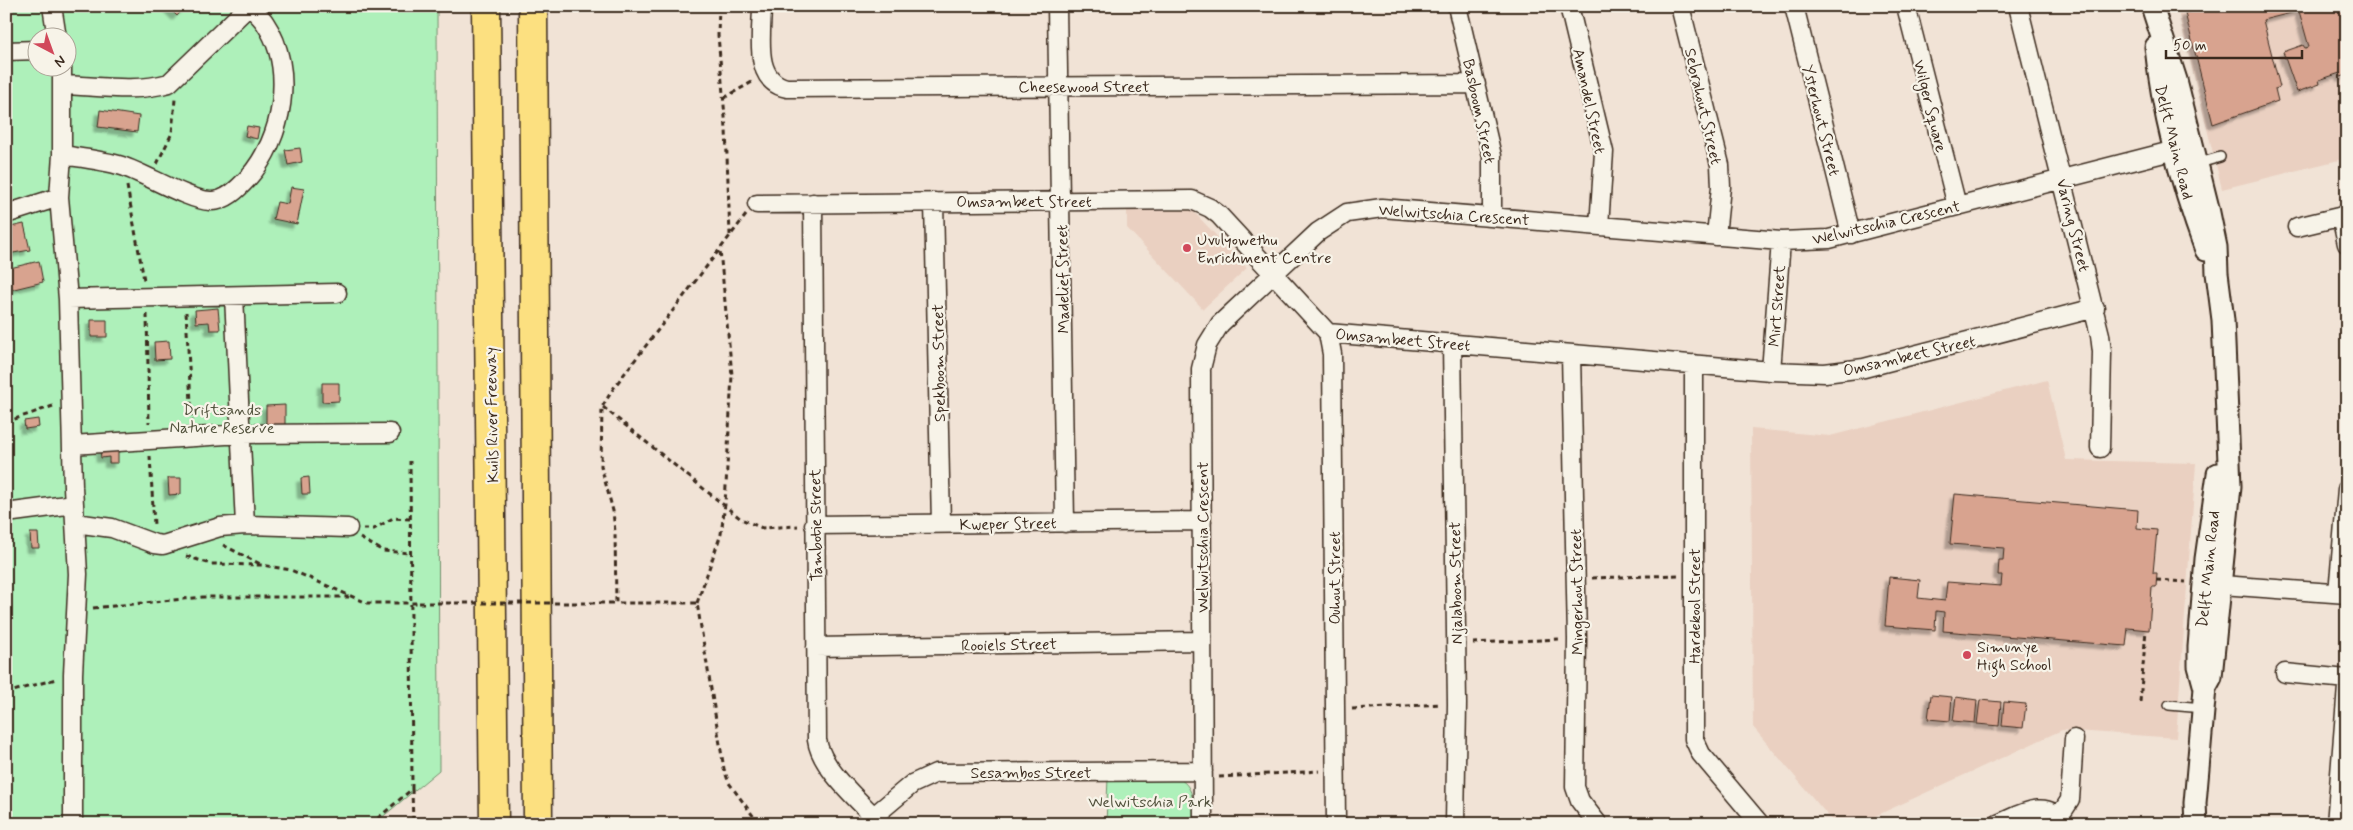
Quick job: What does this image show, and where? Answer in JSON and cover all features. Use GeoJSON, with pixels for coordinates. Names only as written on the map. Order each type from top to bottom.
{"type":"FeatureCollection","features":[{"type":"Feature","properties":{"kind":"highway","name":"Kuils River Freeway"},"geometry":{"type":"LineString","coordinates":[[486,6],[494,824]]}},
{"type":"Feature","properties":{"kind":"highway"},"geometry":{"type":"LineString","coordinates":[[533,6],[538,824]]}},
{"type":"Feature","properties":{"kind":"street"},"geometry":{"type":"LineString","coordinates":[[52,6],[55,28]]}},
{"type":"Feature","properties":{"kind":"street"},"geometry":{"type":"LineString","coordinates":[[62,154],[122,166],[200,200],[220,200],[233,193],[244,183],[267,153],[280,119],[280,67],[274,38],[265,22],[250,6],[176,78],[156,87],[78,78]]}},
{"type":"Feature","properties":{"kind":"street"},"geometry":{"type":"LineString","coordinates":[[762,6],[763,62],[766,74]]}},
{"type":"Feature","properties":{"kind":"street","name":"Madelief Street"},"geometry":{"type":"LineString","coordinates":[[1057,6],[1065,523]]}},
{"type":"Feature","properties":{"kind":"street","name":"Basboom Street"},"geometry":{"type":"LineString","coordinates":[[1457,6],[1492,156],[1492,217]]}},
{"type":"Feature","properties":{"kind":"street","name":"Amandel Street"},"geometry":{"type":"LineString","coordinates":[[1569,6],[1604,152],[1599,226]]}},
{"type":"Feature","properties":{"kind":"street","name":"Sebrahout Street"},"geometry":{"type":"LineString","coordinates":[[1680,6],[1720,165],[1721,187],[1716,236]]}},
{"type":"Feature","properties":{"kind":"street","name":"Ysterhout Street"},"geometry":{"type":"LineString","coordinates":[[1794,6],[1851,234]]}},
{"type":"Feature","properties":{"kind":"street","name":"Wilger Square"},"geometry":{"type":"LineString","coordinates":[[1906,6],[1957,206]]}},
{"type":"Feature","properties":{"kind":"street","name":"Varing Street"},"geometry":{"type":"LineString","coordinates":[[2018,6],[2095,308],[2102,352],[2100,448]]}},
{"type":"Feature","properties":{"kind":"street","name":"Delft Main Road"},"geometry":{"type":"LineString","coordinates":[[2152,7],[2176,80],[2186,157],[2216,247],[2227,364],[2227,452],[2216,480],[2213,584],[2199,666],[2204,698],[2195,803],[2191,824]]}},
{"type":"Feature","properties":{"kind":"street"},"geometry":{"type":"LineString","coordinates":[[6,51],[28,50]]}},
{"type":"Feature","properties":{"kind":"street","name":"Cheesewood Street"},"geometry":{"type":"LineString","coordinates":[[766,74],[776,84],[787,88],[1476,84]]}},
{"type":"Feature","properties":{"kind":"street"},"geometry":{"type":"LineString","coordinates":[[63,78],[60,198],[68,299],[78,574],[78,610],[73,674],[73,824]]}},
{"type":"Feature","properties":{"kind":"street","name":"Welwitschia Crescent"},"geometry":{"type":"LineString","coordinates":[[1203,824],[1201,369],[1203,357],[1207,345],[1220,324],[1327,224],[1336,218],[1358,210],[1382,208],[1781,241],[1829,239],[2062,179],[2186,157]]}},
{"type":"Feature","properties":{"kind":"street"},"geometry":{"type":"LineString","coordinates":[[6,214],[60,198]]}},
{"type":"Feature","properties":{"kind":"street","name":"Omsambeet Street"},"geometry":{"type":"LineString","coordinates":[[757,204],[1192,200],[1202,203],[1219,215],[1272,275],[1328,333],[1771,371],[1825,373],[1864,368],[2095,308]]}},
{"type":"Feature","properties":{"kind":"street","name":"Spekboom Street"},"geometry":{"type":"LineString","coordinates":[[934,202],[941,524]]}},
{"type":"Feature","properties":{"kind":"street","name":"Tambotie Street"},"geometry":{"type":"LineString","coordinates":[[812,203],[814,526],[818,749],[826,762],[877,820]]}},
{"type":"Feature","properties":{"kind":"street"},"geometry":{"type":"LineString","coordinates":[[2297,227],[2344,216],[2347,244]]}},
{"type":"Feature","properties":{"kind":"street","name":"Mirt Street"},"geometry":{"type":"LineString","coordinates":[[1771,371],[1781,241]]}},
{"type":"Feature","properties":{"kind":"street"},"geometry":{"type":"LineString","coordinates":[[68,299],[337,293]]}},
{"type":"Feature","properties":{"kind":"street"},"geometry":{"type":"LineString","coordinates":[[234,296],[245,525]]}},
{"type":"Feature","properties":{"kind":"street","name":"Ouhout Street"},"geometry":{"type":"LineString","coordinates":[[1328,333],[1332,354],[1336,824]]}},
{"type":"Feature","properties":{"kind":"street","name":"Njalaboom Street"},"geometry":{"type":"LineString","coordinates":[[1452,343],[1457,704],[1456,824]]}},
{"type":"Feature","properties":{"kind":"street","name":"Mingerhout Street"},"geometry":{"type":"LineString","coordinates":[[1571,354],[1577,639],[1575,787],[1580,801],[1598,824]]}},
{"type":"Feature","properties":{"kind":"street","name":"Hardekool Street"},"geometry":{"type":"LineString","coordinates":[[1694,364],[1696,744],[1701,754],[1760,824]]}},
{"type":"Feature","properties":{"kind":"street"},"geometry":{"type":"LineString","coordinates":[[72,445],[240,434],[390,433]]}},
{"type":"Feature","properties":{"kind":"street"},"geometry":{"type":"LineString","coordinates":[[2213,584],[2342,594],[2347,489]]}},
{"type":"Feature","properties":{"kind":"street"},"geometry":{"type":"LineString","coordinates":[[6,513],[74,504]]}},
{"type":"Feature","properties":{"kind":"street","name":"Kweper Street"},"geometry":{"type":"LineString","coordinates":[[814,526],[1202,522]]}},
{"type":"Feature","properties":{"kind":"street"},"geometry":{"type":"LineString","coordinates":[[75,523],[112,528],[159,545],[220,527],[245,525],[348,528]]}},
{"type":"Feature","properties":{"kind":"street","name":"Rooiels Street"},"geometry":{"type":"LineString","coordinates":[[816,647],[1202,641]]}},
{"type":"Feature","properties":{"kind":"street"},"geometry":{"type":"LineString","coordinates":[[2286,672],[2347,679]]}},
{"type":"Feature","properties":{"kind":"street"},"geometry":{"type":"LineString","coordinates":[[2336,824],[2347,687]]}},
{"type":"Feature","properties":{"kind":"street"},"geometry":{"type":"LineString","coordinates":[[1998,824],[2030,810],[2046,808],[2059,817],[2070,800],[2074,739]]}},
{"type":"Feature","properties":{"kind":"street","name":"Sesambos Street"},"geometry":{"type":"LineString","coordinates":[[877,820],[912,784],[936,773],[1203,774]]}},
{"type":"Feature","properties":{"kind":"street","name":"Delft Main Road"},"geometry":{"type":"LineString","coordinates":[[2195,803],[2196,824]]}},
{"type":"Feature","properties":{"kind":"lane"},"geometry":{"type":"LineString","coordinates":[[2186,157],[2220,157]]}},
{"type":"Feature","properties":{"kind":"lane"},"geometry":{"type":"LineString","coordinates":[[2169,704],[2204,698]]}},
{"type":"Feature","properties":{"kind":"path"},"geometry":{"type":"LineString","coordinates":[[719,6],[718,35],[724,98],[730,236]]}},
{"type":"Feature","properties":{"kind":"path"},"geometry":{"type":"LineString","coordinates":[[724,98],[766,74]]}},
{"type":"Feature","properties":{"kind":"path"},"geometry":{"type":"LineString","coordinates":[[128,191],[150,177],[172,133],[176,78]]}},
{"type":"Feature","properties":{"kind":"path"},"geometry":{"type":"LineString","coordinates":[[122,166],[146,297],[149,440],[159,545],[188,557],[212,564],[262,565],[291,570],[367,603],[697,603]]}},
{"type":"Feature","properties":{"kind":"path"},"geometry":{"type":"LineString","coordinates":[[616,603],[613,511],[601,466],[602,407],[615,386],[730,236],[757,204]]}},
{"type":"Feature","properties":{"kind":"path"},"geometry":{"type":"LineString","coordinates":[[720,249],[732,375],[725,504],[721,534],[697,603],[724,769],[729,783],[759,824]]}},
{"type":"Feature","properties":{"kind":"path"},"geometry":{"type":"LineString","coordinates":[[185,296],[193,437]]}},
{"type":"Feature","properties":{"kind":"path"},"geometry":{"type":"LineString","coordinates":[[6,422],[71,401]]}},
{"type":"Feature","properties":{"kind":"path"},"geometry":{"type":"LineString","coordinates":[[602,407],[725,504],[741,519],[762,528],[814,526]]}},
{"type":"Feature","properties":{"kind":"path"},"geometry":{"type":"LineString","coordinates":[[410,461],[412,789],[414,824]]}},
{"type":"Feature","properties":{"kind":"path"},"geometry":{"type":"LineString","coordinates":[[348,528],[374,529],[393,518],[411,519]]}},
{"type":"Feature","properties":{"kind":"path"},"geometry":{"type":"LineString","coordinates":[[348,528],[383,551],[411,553]]}},
{"type":"Feature","properties":{"kind":"path"},"geometry":{"type":"LineString","coordinates":[[202,532],[219,544],[262,565]]}},
{"type":"Feature","properties":{"kind":"path"},"geometry":{"type":"LineString","coordinates":[[1576,579],[1694,575]]}},
{"type":"Feature","properties":{"kind":"path"},"geometry":{"type":"LineString","coordinates":[[2156,580],[2213,584]]}},
{"type":"Feature","properties":{"kind":"path"},"geometry":{"type":"LineString","coordinates":[[78,610],[186,598],[349,596]]}},
{"type":"Feature","properties":{"kind":"path"},"geometry":{"type":"LineString","coordinates":[[2140,702],[2146,630]]}},
{"type":"Feature","properties":{"kind":"path"},"geometry":{"type":"LineString","coordinates":[[1456,644],[1577,639]]}},
{"type":"Feature","properties":{"kind":"path"},"geometry":{"type":"LineString","coordinates":[[6,670],[8,692],[73,674]]}},
{"type":"Feature","properties":{"kind":"path"},"geometry":{"type":"LineString","coordinates":[[1335,710],[1457,704]]}},
{"type":"Feature","properties":{"kind":"path"},"geometry":{"type":"LineString","coordinates":[[1203,774],[1335,770]]}},
{"type":"Feature","properties":{"kind":"path"},"geometry":{"type":"LineString","coordinates":[[371,824],[412,789]]}},
{"type":"Feature","properties":{"kind":"shaded area"},"geometry":{"type":"Polygon","coordinates":[[[2185,6],[2347,6],[2347,158],[2222,189],[2177,8],[2185,6]]]}},
{"type":"Feature","properties":{"kind":"shaded area","name":"Uvulyowethu Enrichment Centre"},"geometry":{"type":"Polygon","coordinates":[[[1127,211],[1193,211],[1247,268],[1203,309],[1127,228],[1127,211]]]}},
{"type":"Feature","properties":{"kind":"shaded area","name":"Simunye High School"},"geometry":{"type":"Polygon","coordinates":[[[2047,380],[2066,460],[2196,463],[2176,738],[2062,730],[1858,824],[1835,824],[1753,727],[1751,429],[1830,436],[2047,380]]]}},
{"type":"Feature","properties":{"kind":"green space","name":"Driftsands Nature Reserve"},"geometry":{"type":"Polygon","coordinates":[[[6,6],[437,6],[439,770],[374,824],[6,824],[6,6]]]}},
{"type":"Feature","properties":{"kind":"green space","name":"Welwitschia Park"},"geometry":{"type":"Polygon","coordinates":[[[1108,778],[1179,779],[1188,787],[1191,793],[1193,824],[1106,824],[1108,778]]]}},
{"type":"Feature","properties":{"kind":"building"},"geometry":{"type":"Polygon","coordinates":[[[167,6],[186,6],[177,16],[167,6]]]}},
{"type":"Feature","properties":{"kind":"building"},"geometry":{"type":"Polygon","coordinates":[[[2212,6],[2347,6],[2347,75],[2341,77],[2340,73],[2319,80],[2320,84],[2297,92],[2283,52],[2303,45],[2305,48],[2309,47],[2299,11],[2263,20],[2280,87],[2275,89],[2278,101],[2213,124],[2185,13],[2212,6]]]}},
{"type":"Feature","properties":{"kind":"building"},"geometry":{"type":"Polygon","coordinates":[[[100,110],[139,116],[137,132],[98,127],[100,110]]]}},
{"type":"Feature","properties":{"kind":"building"},"geometry":{"type":"Polygon","coordinates":[[[247,126],[259,128],[257,139],[245,136],[247,126]]]}},
{"type":"Feature","properties":{"kind":"building"},"geometry":{"type":"Polygon","coordinates":[[[300,148],[302,162],[288,165],[285,150],[300,148]]]}},
{"type":"Feature","properties":{"kind":"building"},"geometry":{"type":"Polygon","coordinates":[[[291,187],[304,189],[297,224],[273,219],[277,202],[288,204],[291,187]]]}},
{"type":"Feature","properties":{"kind":"building"},"geometry":{"type":"Polygon","coordinates":[[[24,224],[30,250],[8,254],[6,228],[24,224]]]}},
{"type":"Feature","properties":{"kind":"building"},"geometry":{"type":"Polygon","coordinates":[[[39,261],[43,282],[6,291],[6,269],[39,261]]]}},
{"type":"Feature","properties":{"kind":"building"},"geometry":{"type":"Polygon","coordinates":[[[218,308],[220,330],[210,330],[209,322],[196,323],[195,310],[218,308]]]}},
{"type":"Feature","properties":{"kind":"building"},"geometry":{"type":"Polygon","coordinates":[[[91,320],[107,320],[107,337],[91,337],[91,320]]]}},
{"type":"Feature","properties":{"kind":"building"},"geometry":{"type":"Polygon","coordinates":[[[169,341],[170,359],[155,360],[154,342],[169,341]]]}},
{"type":"Feature","properties":{"kind":"building"},"geometry":{"type":"Polygon","coordinates":[[[322,383],[339,383],[339,401],[322,402],[322,383]]]}},
{"type":"Feature","properties":{"kind":"building"},"geometry":{"type":"Polygon","coordinates":[[[285,405],[285,426],[266,426],[266,406],[285,405]]]}},
{"type":"Feature","properties":{"kind":"building"},"geometry":{"type":"Polygon","coordinates":[[[38,419],[39,427],[25,429],[24,421],[38,419]]]}},
{"type":"Feature","properties":{"kind":"building"},"geometry":{"type":"Polygon","coordinates":[[[118,448],[118,463],[109,463],[109,457],[101,458],[100,449],[118,448]]]}},
{"type":"Feature","properties":{"kind":"building"},"geometry":{"type":"Polygon","coordinates":[[[309,477],[310,494],[302,494],[301,478],[309,477]]]}},
{"type":"Feature","properties":{"kind":"building"},"geometry":{"type":"Polygon","coordinates":[[[168,478],[181,478],[181,494],[169,495],[168,478]]]}},
{"type":"Feature","properties":{"kind":"building"},"geometry":{"type":"Polygon","coordinates":[[[1955,494],[2138,510],[2137,528],[2157,530],[2153,573],[2157,573],[2156,587],[2152,587],[2149,630],[2128,628],[2126,646],[1943,631],[1944,612],[1936,611],[1935,630],[1885,626],[1889,577],[1920,580],[1918,598],[1945,601],[1947,582],[2001,586],[2002,575],[1998,575],[1999,560],[2003,560],[2004,548],[1950,544],[1955,494]]]}},
{"type":"Feature","properties":{"kind":"building"},"geometry":{"type":"Polygon","coordinates":[[[30,533],[38,533],[39,548],[31,548],[30,533]]]}},
{"type":"Feature","properties":{"kind":"building"},"geometry":{"type":"Polygon","coordinates":[[[1931,695],[1952,697],[1950,721],[1928,719],[1931,695]]]}},
{"type":"Feature","properties":{"kind":"building"},"geometry":{"type":"Polygon","coordinates":[[[1956,697],[1977,700],[1975,723],[1953,721],[1956,697]]]}},
{"type":"Feature","properties":{"kind":"building"},"geometry":{"type":"Polygon","coordinates":[[[1980,700],[2001,702],[1999,726],[1977,724],[1980,700]]]}},
{"type":"Feature","properties":{"kind":"building"},"geometry":{"type":"Polygon","coordinates":[[[2004,702],[2026,704],[2023,728],[2002,726],[2004,702]]]}},
{"type":"Feature","properties":{"kind":"place","name":"Uvulyowethu Enrichment Centre"},"geometry":{"type":"Point","coordinates":[1187,248]}},
{"type":"Feature","properties":{"kind":"place","name":"Simunye High School"},"geometry":{"type":"Point","coordinates":[1967,655]}}]}
